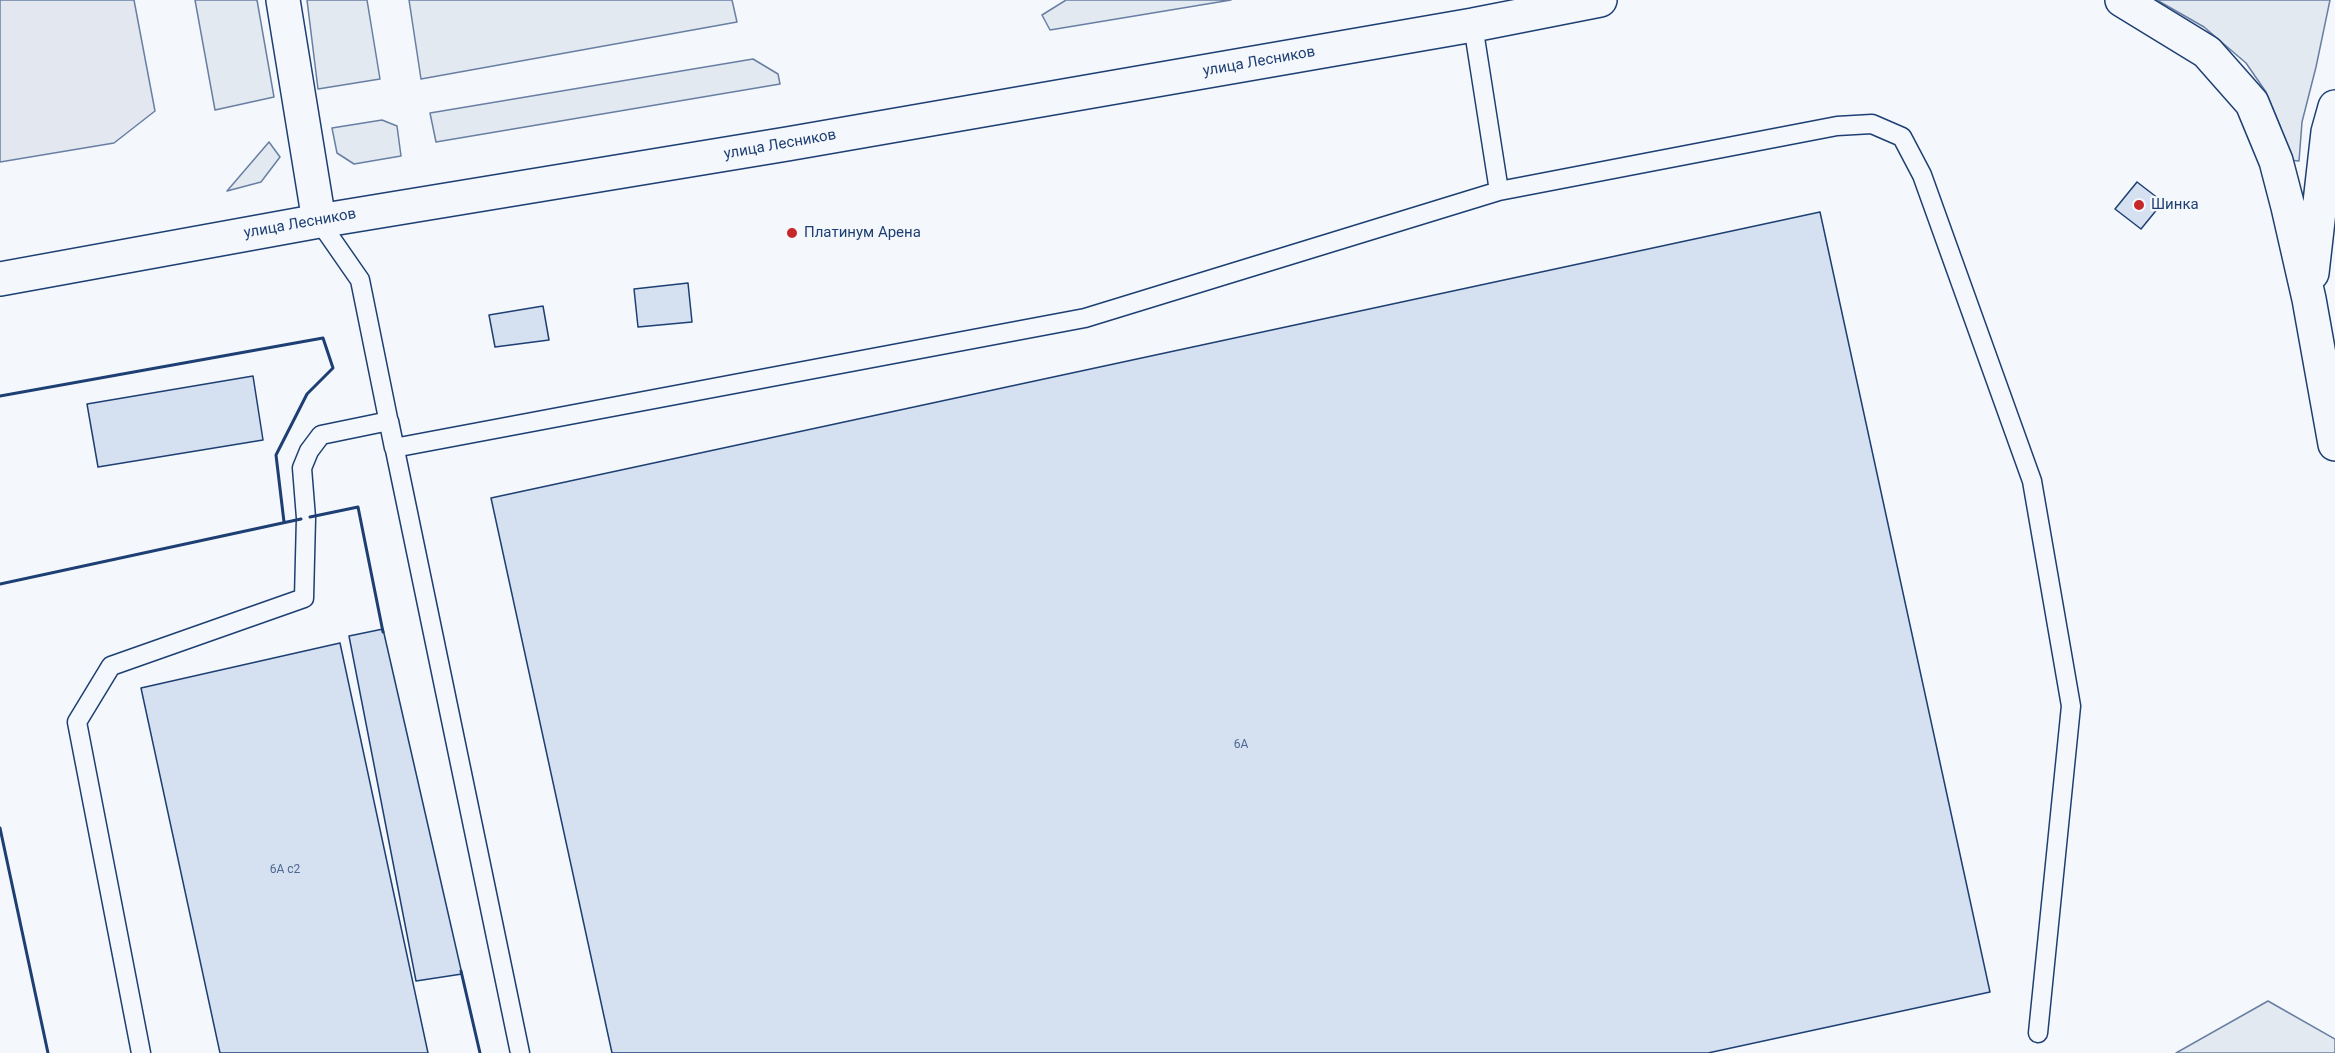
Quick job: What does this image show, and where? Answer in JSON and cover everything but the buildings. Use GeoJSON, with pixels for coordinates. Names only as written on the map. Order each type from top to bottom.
{"type":"FeatureCollection","features":[{"type":"Feature","properties":{"kind":"street"},"geometry":{"type":"LineString","coordinates":[[283,0],[320,221]]}},
{"type":"Feature","properties":{"kind":"street","name":"улица Лесников"},"geometry":{"type":"LineString","coordinates":[[0,279],[320,221],[787,144],[1473,25],[1566,4],[1600,0]]}},
{"type":"Feature","properties":{"kind":"street"},"geometry":{"type":"LineString","coordinates":[[2122,0],[2207,52],[2252,103],[2276,161],[2309,299],[2335,444]]}},
{"type":"Feature","properties":{"kind":"street"},"geometry":{"type":"LineString","coordinates":[[2309,299],[2328,132],[2335,107]]}},
{"type":"Feature","properties":{"kind":"lane"},"geometry":{"type":"LineString","coordinates":[[1473,25],[1498,191]]}},
{"type":"Feature","properties":{"kind":"lane"},"geometry":{"type":"LineString","coordinates":[[394,448],[1085,318],[1498,191],[1837,126],[1872,124],[1902,137],[1922,175],[2032,481],[2071,706],[2038,1033]]}},
{"type":"Feature","properties":{"kind":"lane"},"geometry":{"type":"LineString","coordinates":[[320,221],[360,280],[520,1053]]}},
{"type":"Feature","properties":{"kind":"lane"},"geometry":{"type":"LineString","coordinates":[[141,1053],[78,722],[111,666],[304,598],[306,518],[302,468],[309,451],[321,435],[389,421]]}},
{"type":"Feature","properties":{"kind":"shaded area"},"geometry":{"type":"Polygon","coordinates":[[[0,0],[134,0],[155,111],[114,143],[0,162],[0,0]]]}},
{"type":"Feature","properties":{"kind":"shaded area"},"geometry":{"type":"Polygon","coordinates":[[[195,0],[257,0],[274,97],[215,110],[195,0]]]}},
{"type":"Feature","properties":{"kind":"shaded area"},"geometry":{"type":"Polygon","coordinates":[[[307,0],[367,0],[380,79],[318,89],[307,0]]]}},
{"type":"Feature","properties":{"kind":"shaded area"},"geometry":{"type":"Polygon","coordinates":[[[409,0],[732,0],[737,22],[421,79],[409,0]]]}},
{"type":"Feature","properties":{"kind":"shaded area"},"geometry":{"type":"Polygon","coordinates":[[[1066,0],[1231,0],[1050,30],[1042,15],[1066,0]]]}},
{"type":"Feature","properties":{"kind":"shaded area"},"geometry":{"type":"Polygon","coordinates":[[[2157,0],[2330,0],[2302,122],[2299,161],[2288,160],[2280,126],[2266,92],[2246,63],[2204,27],[2157,0]]]}},
{"type":"Feature","properties":{"kind":"shaded area"},"geometry":{"type":"Polygon","coordinates":[[[753,59],[778,74],[780,84],[436,142],[430,113],[753,59]]]}},
{"type":"Feature","properties":{"kind":"shaded area"},"geometry":{"type":"Polygon","coordinates":[[[382,120],[397,126],[401,156],[354,164],[337,153],[332,128],[382,120]]]}},
{"type":"Feature","properties":{"kind":"shaded area"},"geometry":{"type":"Polygon","coordinates":[[[269,142],[280,157],[261,182],[227,191],[269,142]]]}},
{"type":"Feature","properties":{"kind":"shaded area"},"geometry":{"type":"Polygon","coordinates":[[[2268,1001],[2335,1039],[2335,1053],[2176,1053],[2268,1001]]]}},
{"type":"Feature","properties":{"kind":"wall"},"geometry":{"type":"LineString","coordinates":[[0,396],[323,338],[333,368],[307,394],[276,455],[284,522]]}},
{"type":"Feature","properties":{"kind":"wall"},"geometry":{"type":"LineString","coordinates":[[310,517],[358,507],[383,632]]}},
{"type":"Feature","properties":{"kind":"wall"},"geometry":{"type":"LineString","coordinates":[[0,584],[301,519]]}},
{"type":"Feature","properties":{"kind":"wall"},"geometry":{"type":"LineString","coordinates":[[0,828],[48,1053]]}},
{"type":"Feature","properties":{"kind":"wall"},"geometry":{"type":"LineString","coordinates":[[461,971],[480,1053]]}},
{"type":"Feature","properties":{"kind":"place","name":"Шинка"},"geometry":{"type":"Point","coordinates":[2139,205]}},
{"type":"Feature","properties":{"kind":"place","name":"Платинум Арена"},"geometry":{"type":"Point","coordinates":[792,233]}}]}
